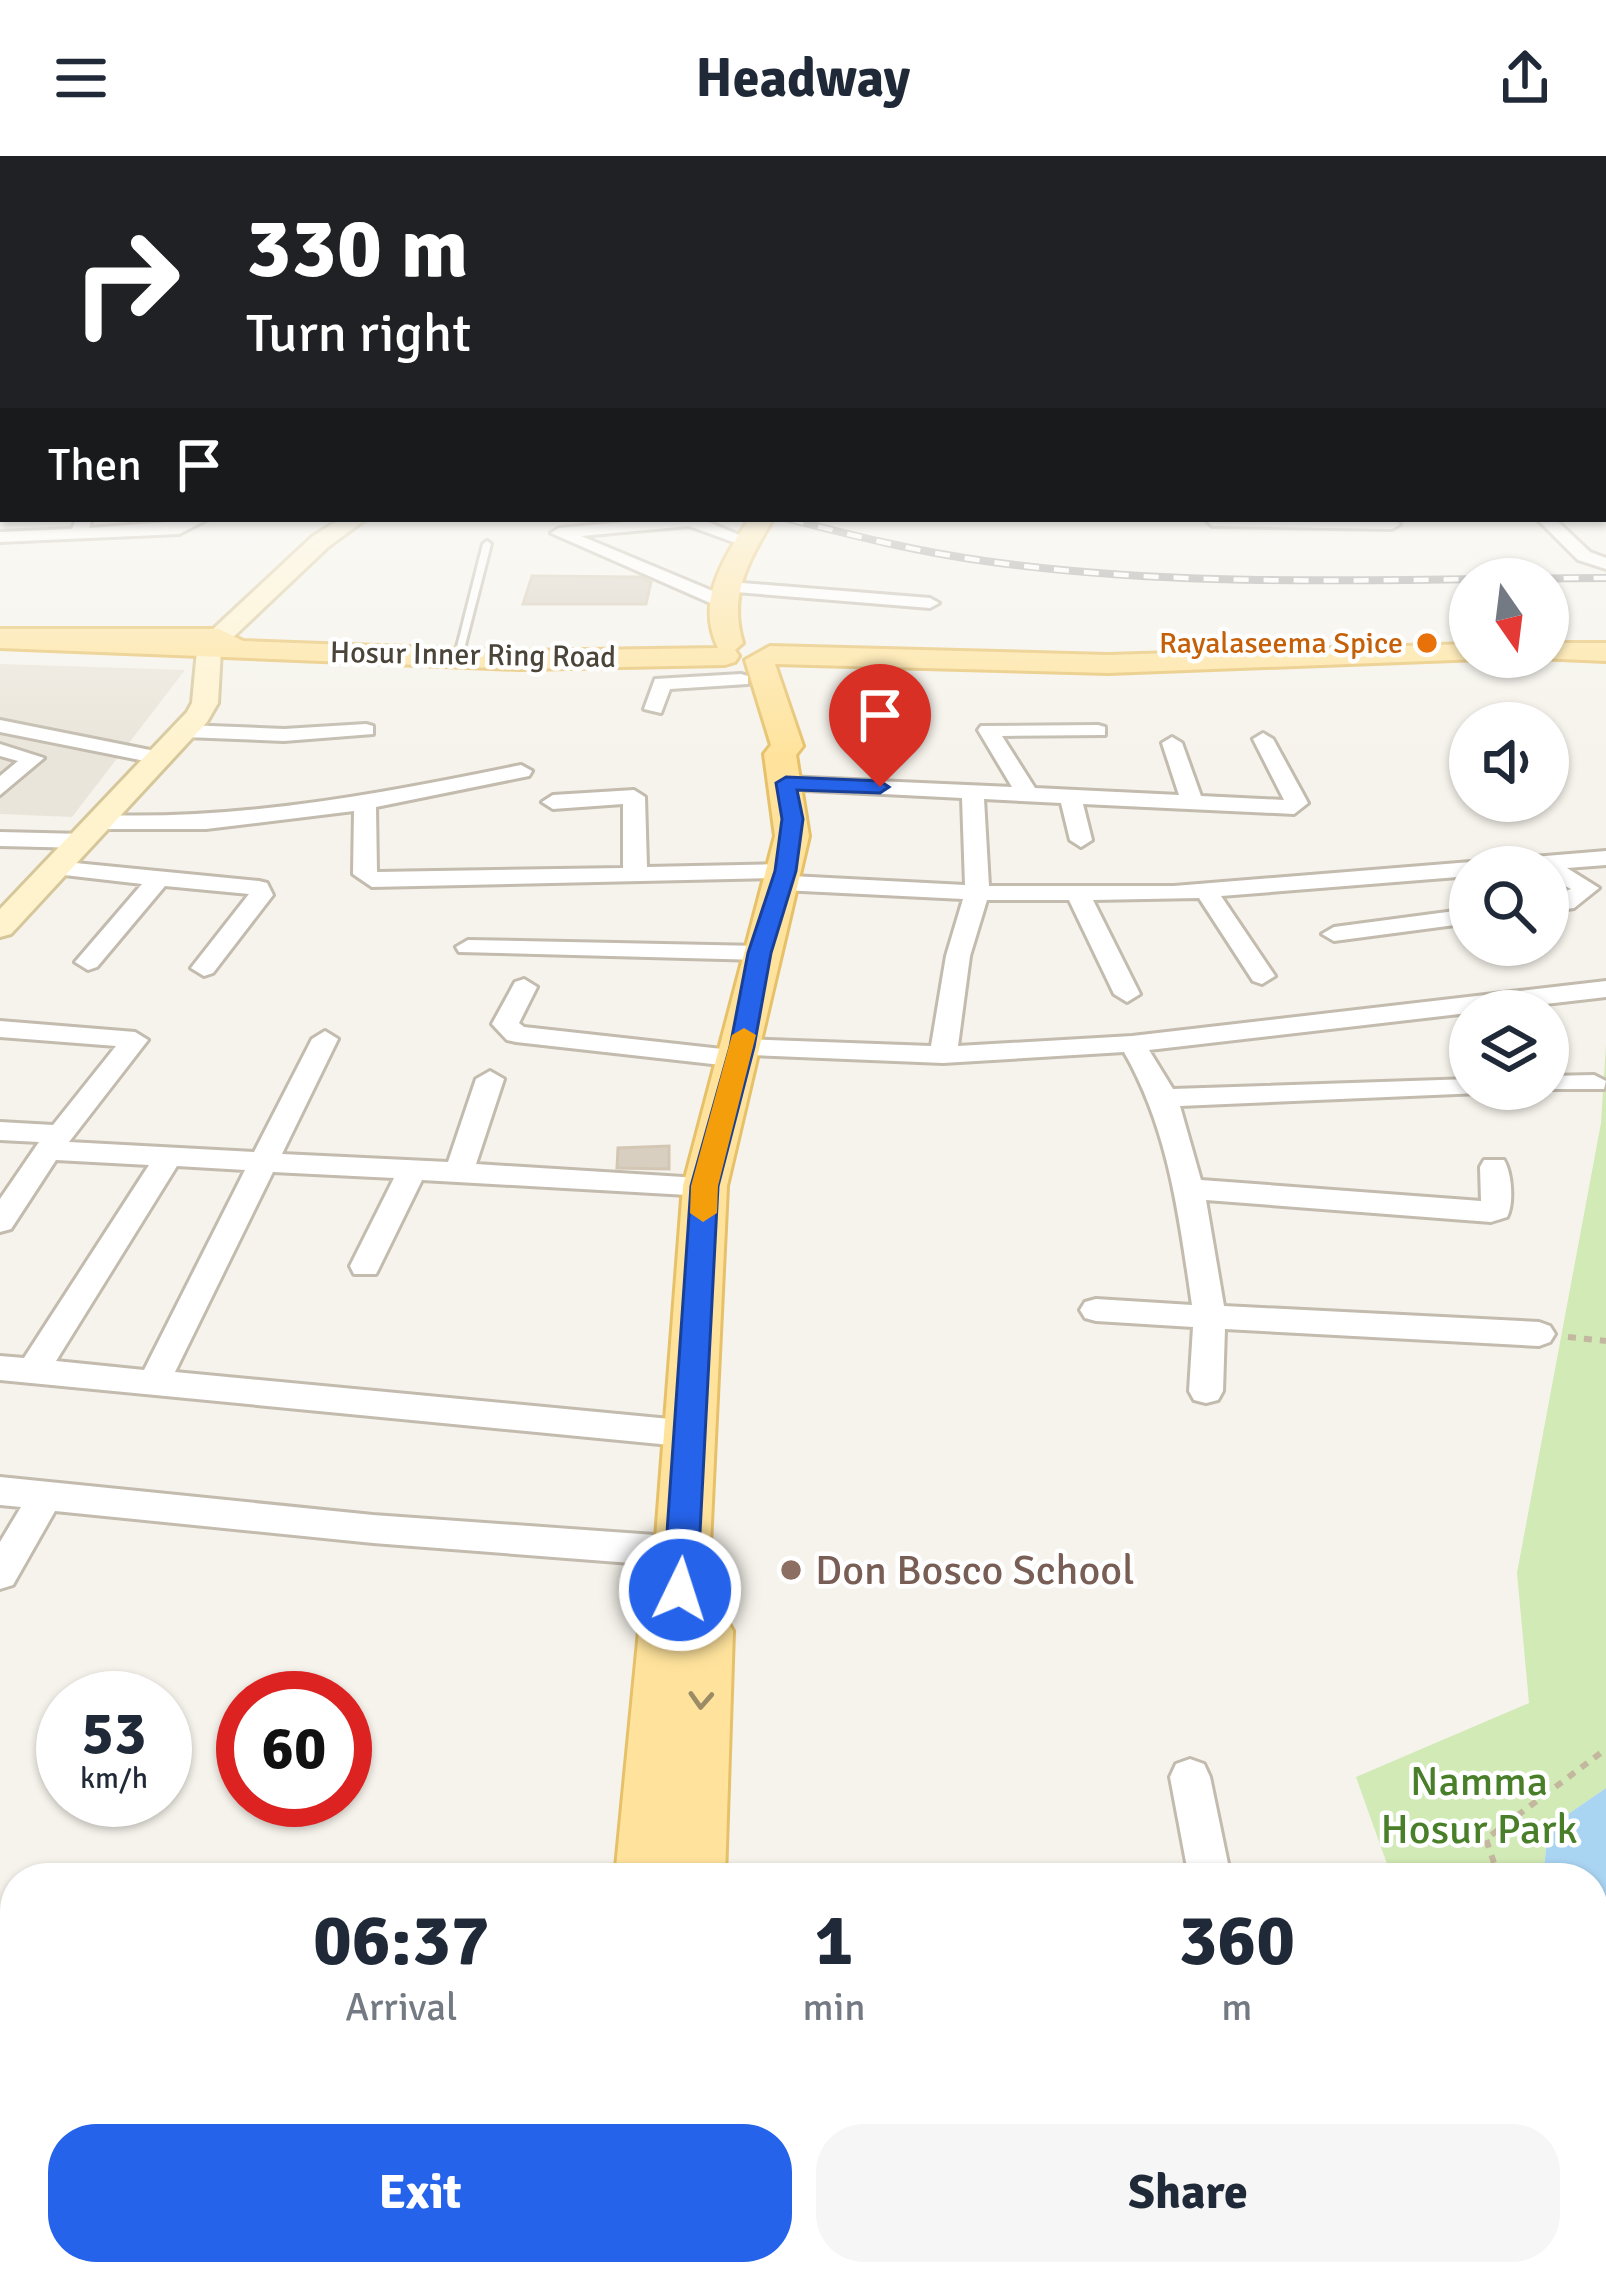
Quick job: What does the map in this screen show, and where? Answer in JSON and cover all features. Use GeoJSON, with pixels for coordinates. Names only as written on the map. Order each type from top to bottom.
{"type":"FeatureCollection","features":[{"type":"Feature","properties":{"kind":"main road"},"geometry":{"type":"LineString","coordinates":[[1,924],[185,731],[205,703],[214,644],[302,559]]}},
{"type":"Feature","properties":{"kind":"main road"},"geometry":{"type":"LineString","coordinates":[[648,1863],[667,1631],[681,1571],[705,1186],[741,1053],[760,953],[784,877],[793,819],[783,769],[765,748],[745,654],[722,624],[744,559]]}},
{"type":"Feature","properties":{"kind":"main road"},"geometry":{"type":"LineString","coordinates":[[732,594],[751,559]]}},
{"type":"Feature","properties":{"kind":"main road","name":"Hosur Inner Ring Road"},"geometry":{"type":"LineString","coordinates":[[0,638],[1108,664],[1449,653]]}},
{"type":"Feature","properties":{"kind":"main road","name":"Hosur Inner Ring Road"},"geometry":{"type":"LineString","coordinates":[[214,644],[519,660],[745,654]]}},
{"type":"Feature","properties":{"kind":"main road"},"geometry":{"type":"LineString","coordinates":[[1569,652],[1606,652]]}},
{"type":"Feature","properties":{"kind":"main road"},"geometry":{"type":"LineString","coordinates":[[681,1571],[705,1631],[694,1863]]}},
{"type":"Feature","properties":{"kind":"street"},"geometry":{"type":"LineString","coordinates":[[634,559],[732,594],[930,603]]}},
{"type":"Feature","properties":{"kind":"street"},"geometry":{"type":"LineString","coordinates":[[654,709],[662,683],[745,654]]}},
{"type":"Feature","properties":{"kind":"street"},"geometry":{"type":"LineString","coordinates":[[0,726],[160,758]]}},
{"type":"Feature","properties":{"kind":"street"},"geometry":{"type":"LineString","coordinates":[[185,731],[284,735],[366,730]]}},
{"type":"Feature","properties":{"kind":"street"},"geometry":{"type":"LineString","coordinates":[[1026,792],[988,730],[1098,731]]}},
{"type":"Feature","properties":{"kind":"street"},"geometry":{"type":"LineString","coordinates":[[783,769],[973,790],[1294,807],[1297,803],[1263,739]]}},
{"type":"Feature","properties":{"kind":"street"},"geometry":{"type":"LineString","coordinates":[[1172,743],[1193,803]]}},
{"type":"Feature","properties":{"kind":"street"},"geometry":{"type":"LineString","coordinates":[[0,751],[33,758],[0,788]]}},
{"type":"Feature","properties":{"kind":"street"},"geometry":{"type":"LineString","coordinates":[[0,839],[195,826],[364,804],[521,771]]}},
{"type":"Feature","properties":{"kind":"street"},"geometry":{"type":"LineString","coordinates":[[943,1055],[958,956],[977,892],[973,790]]}},
{"type":"Feature","properties":{"kind":"street"},"geometry":{"type":"LineString","coordinates":[[553,802],[634,792],[635,875]]}},
{"type":"Feature","properties":{"kind":"street"},"geometry":{"type":"LineString","coordinates":[[1070,795],[1082,840]]}},
{"type":"Feature","properties":{"kind":"street"},"geometry":{"type":"LineString","coordinates":[[364,804],[365,874],[372,880],[784,877],[977,892],[1078,894],[1206,891],[1449,870]]}},
{"type":"Feature","properties":{"kind":"street"},"geometry":{"type":"LineString","coordinates":[[1569,860],[1606,858]]}},
{"type":"Feature","properties":{"kind":"street"},"geometry":{"type":"LineString","coordinates":[[56,868],[260,888],[261,895],[204,968]]}},
{"type":"Feature","properties":{"kind":"street"},"geometry":{"type":"LineString","coordinates":[[88,962],[160,877]]}},
{"type":"Feature","properties":{"kind":"street"},"geometry":{"type":"LineString","coordinates":[[1569,878],[1587,888],[1569,901]]}},
{"type":"Feature","properties":{"kind":"street"},"geometry":{"type":"LineString","coordinates":[[1206,891],[1262,976]]}},
{"type":"Feature","properties":{"kind":"street"},"geometry":{"type":"LineString","coordinates":[[1078,894],[1126,994]]}},
{"type":"Feature","properties":{"kind":"street"},"geometry":{"type":"LineString","coordinates":[[1334,934],[1449,919]]}},
{"type":"Feature","properties":{"kind":"street"},"geometry":{"type":"LineString","coordinates":[[468,947],[760,953]]}},
{"type":"Feature","properties":{"kind":"street"},"geometry":{"type":"LineString","coordinates":[[524,987],[506,1024],[516,1034],[741,1053],[943,1055],[1132,1044],[1606,989]]}},
{"type":"Feature","properties":{"kind":"street"},"geometry":{"type":"LineString","coordinates":[[0,1029],[135,1040],[0,1222]]}},
{"type":"Feature","properties":{"kind":"street"},"geometry":{"type":"LineString","coordinates":[[153,1384],[325,1039]]}},
{"type":"Feature","properties":{"kind":"street"},"geometry":{"type":"LineString","coordinates":[[1132,1044],[1164,1098],[1189,1189],[1210,1317],[1206,1391]]}},
{"type":"Feature","properties":{"kind":"street"},"geometry":{"type":"LineString","coordinates":[[459,1172],[490,1079]]}},
{"type":"Feature","properties":{"kind":"street"},"geometry":{"type":"LineString","coordinates":[[1569,1084],[1594,1083]]}},
{"type":"Feature","properties":{"kind":"street"},"geometry":{"type":"LineString","coordinates":[[1164,1098],[1449,1088]]}},
{"type":"Feature","properties":{"kind":"street"},"geometry":{"type":"LineString","coordinates":[[0,1132],[167,1160],[705,1186]]}},
{"type":"Feature","properties":{"kind":"street"},"geometry":{"type":"LineString","coordinates":[[167,1160],[16,1370],[691,1434]]}},
{"type":"Feature","properties":{"kind":"street"},"geometry":{"type":"LineString","coordinates":[[1189,1189],[1491,1213],[1496,1210],[1494,1167]]}},
{"type":"Feature","properties":{"kind":"street"},"geometry":{"type":"LineString","coordinates":[[365,1266],[413,1169]]}},
{"type":"Feature","properties":{"kind":"street"},"geometry":{"type":"LineString","coordinates":[[1096,1310],[1539,1334]]}},
{"type":"Feature","properties":{"kind":"street"},"geometry":{"type":"LineString","coordinates":[[0,1491],[373,1529],[681,1571]]}},
{"type":"Feature","properties":{"kind":"street"},"geometry":{"type":"LineString","coordinates":[[0,1574],[46,1495]]}},
{"type":"Feature","properties":{"kind":"street"},"geometry":{"type":"LineString","coordinates":[[1190,1777],[1207,1863]]}},
{"type":"Feature","properties":{"kind":"lane"},"geometry":{"type":"LineString","coordinates":[[460,649],[483,559]]}},
{"type":"Feature","properties":{"kind":"path"},"geometry":{"type":"LineString","coordinates":[[1539,1334],[1606,1341]]}},
{"type":"Feature","properties":{"kind":"path"},"geometry":{"type":"LineString","coordinates":[[1494,1863],[1486,1839],[1606,1750]]}},
{"type":"Feature","properties":{"kind":"shaded area"},"geometry":{"type":"Polygon","coordinates":[[[0,664],[185,670],[72,817],[0,814],[0,664]]]}},
{"type":"Feature","properties":{"kind":"green space","name":"Namma Hosur Park"},"geometry":{"type":"Polygon","coordinates":[[[1606,1045],[1606,1788],[1548,1828],[1544,1863],[1387,1863],[1356,1777],[1529,1703],[1517,1573],[1601,1123],[1606,1045]]]}},
{"type":"Feature","properties":{"kind":"water"},"geometry":{"type":"Polygon","coordinates":[[[1606,1788],[1606,1863],[1544,1863],[1548,1828],[1606,1788]]]}},
{"type":"Feature","properties":{"kind":"building"},"geometry":{"type":"Polygon","coordinates":[[[532,576],[640,577],[651,582],[646,604],[523,604],[532,576]]]}},
{"type":"Feature","properties":{"kind":"building"},"geometry":{"type":"Polygon","coordinates":[[[669,1146],[669,1169],[617,1168],[618,1148],[669,1146]]]}},
{"type":"Feature","properties":{"kind":"railway"},"geometry":{"type":"LineString","coordinates":[[978,559],[1062,570],[1217,579],[1606,578]]}},
{"type":"Feature","properties":{"kind":"slow traffic"},"geometry":{"type":"LineString","coordinates":[[703,1213],[705,1186],[744,1035]]}},
{"type":"Feature","properties":{"kind":"place","name":"Rayalaseema Spice"},"geometry":{"type":"Point","coordinates":[1427,643]}},
{"type":"Feature","properties":{"kind":"place","name":"Don Bosco School"},"geometry":{"type":"Point","coordinates":[791,1570]}},
{"type":"Feature","properties":{"kind":"route"},"geometry":{"type":"LineString","coordinates":[[680,1590],[705,1186],[742,1047],[760,953],[785,871],[793,819],[786,783],[880,787]]}}]}
